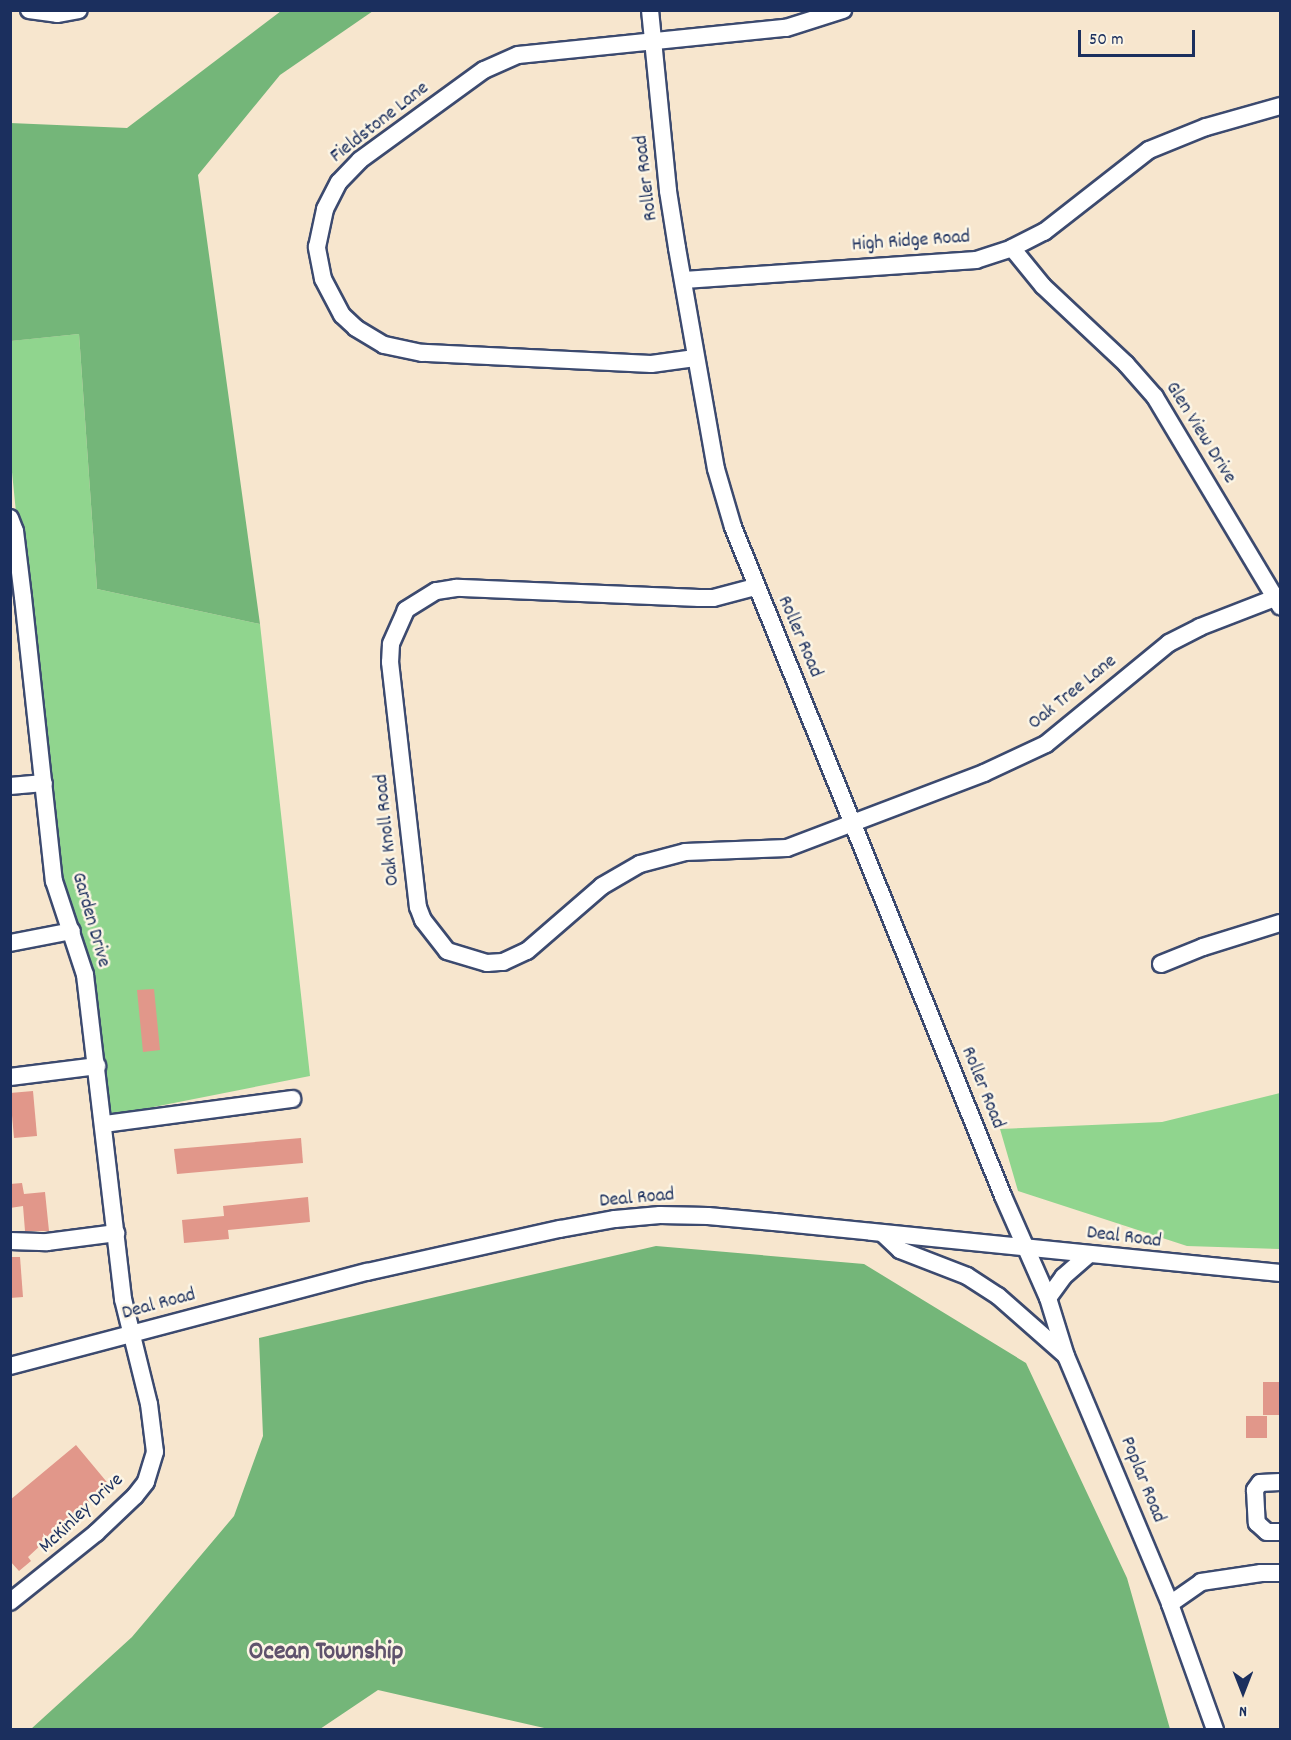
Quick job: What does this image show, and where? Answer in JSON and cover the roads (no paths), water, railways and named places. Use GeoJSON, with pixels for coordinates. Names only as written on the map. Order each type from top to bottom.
{"type":"FeatureCollection","features":[{"type":"Feature","properties":{"kind":"street"},"geometry":{"type":"LineString","coordinates":[[28,10],[57,14],[79,10]]}},
{"type":"Feature","properties":{"kind":"street","name":"Roller Road"},"geometry":{"type":"LineString","coordinates":[[650,10],[668,190],[695,358],[716,469],[755,587],[1003,1196],[1027,1248]]}},
{"type":"Feature","properties":{"kind":"street","name":"Fieldstone Lane"},"geometry":{"type":"LineString","coordinates":[[695,358],[651,364],[401,351],[374,340],[342,315],[332,299],[320,266],[317,247],[319,228],[325,209],[339,182],[360,160],[483,70],[524,54],[786,28],[843,10]]}},
{"type":"Feature","properties":{"kind":"street","name":"High Ridge Road"},"geometry":{"type":"LineString","coordinates":[[684,280],[968,261],[1012,248],[1044,232],[1149,150],[1206,127],[1281,106]]}},
{"type":"Feature","properties":{"kind":"street","name":"Glen View Drive"},"geometry":{"type":"LineString","coordinates":[[1012,248],[1043,286],[1126,364],[1155,398],[1279,600]]}},
{"type":"Feature","properties":{"kind":"street","name":"Garden Drive"},"geometry":{"type":"LineString","coordinates":[[10,518],[15,531],[17,598],[44,783],[56,888],[85,975],[123,1299],[132,1334]]}},
{"type":"Feature","properties":{"kind":"street","name":"Oak Knoll Road"},"geometry":{"type":"LineString","coordinates":[[755,587],[713,598],[456,588],[436,591],[406,610],[392,644],[390,662],[420,914],[447,951],[487,963],[503,962],[527,951],[602,886],[640,864],[685,852],[787,848],[852,825]]}},
{"type":"Feature","properties":{"kind":"street","name":"Oak Tree Lane"},"geometry":{"type":"LineString","coordinates":[[852,825],[1035,751],[1060,734],[1169,643],[1200,627],[1279,600]]}},
{"type":"Feature","properties":{"kind":"street"},"geometry":{"type":"LineString","coordinates":[[10,786],[44,783]]}},
{"type":"Feature","properties":{"kind":"street"},"geometry":{"type":"LineString","coordinates":[[1161,964],[1203,947],[1281,923]]}},
{"type":"Feature","properties":{"kind":"street"},"geometry":{"type":"LineString","coordinates":[[10,943],[72,931]]}},
{"type":"Feature","properties":{"kind":"street"},"geometry":{"type":"LineString","coordinates":[[10,1077],[97,1066]]}},
{"type":"Feature","properties":{"kind":"street"},"geometry":{"type":"LineString","coordinates":[[104,1124],[292,1099]]}},
{"type":"Feature","properties":{"kind":"street","name":"Deal Road"},"geometry":{"type":"LineString","coordinates":[[10,1366],[366,1272],[615,1219],[660,1215],[708,1216],[1281,1274]]}},
{"type":"Feature","properties":{"kind":"street"},"geometry":{"type":"LineString","coordinates":[[10,1241],[47,1242],[116,1233]]}},
{"type":"Feature","properties":{"kind":"street"},"geometry":{"type":"LineString","coordinates":[[882,1233],[900,1250],[967,1276],[998,1296],[1066,1356]]}},
{"type":"Feature","properties":{"kind":"street","name":"Poplar Road"},"geometry":{"type":"LineString","coordinates":[[1027,1248],[1048,1298],[1066,1356],[1170,1604],[1215,1730]]}},
{"type":"Feature","properties":{"kind":"street"},"geometry":{"type":"LineString","coordinates":[[1048,1298],[1062,1277],[1089,1254]]}},
{"type":"Feature","properties":{"kind":"street","name":"McKinley Drive"},"geometry":{"type":"LineString","coordinates":[[10,1602],[96,1533],[146,1482],[153,1467],[154,1438],[149,1404],[132,1334]]}},
{"type":"Feature","properties":{"kind":"street"},"geometry":{"type":"LineString","coordinates":[[1281,1482],[1260,1483],[1255,1490],[1257,1523],[1267,1532],[1281,1532]]}},
{"type":"Feature","properties":{"kind":"street"},"geometry":{"type":"LineString","coordinates":[[1170,1604],[1202,1582],[1261,1573],[1281,1573]]}},
{"type":"Feature","properties":{"kind":"district","name":"Ocean Township"},"geometry":{"type":"Point","coordinates":[326,1653]}}]}
